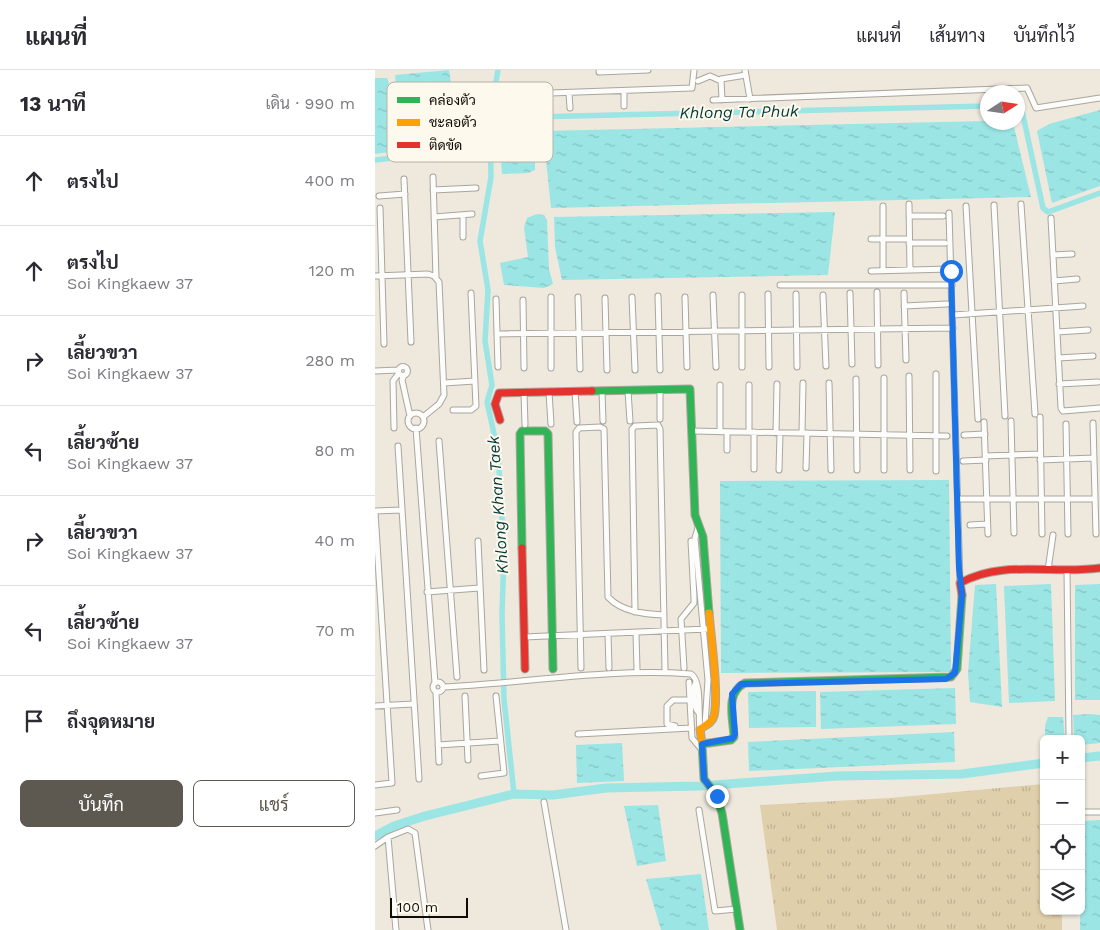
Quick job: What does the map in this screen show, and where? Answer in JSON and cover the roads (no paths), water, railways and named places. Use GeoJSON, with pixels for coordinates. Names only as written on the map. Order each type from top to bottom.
{"type":"FeatureCollection","features":[{"type":"Feature","properties":{"kind":"street"},"geometry":{"type":"LineString","coordinates":[[599,72],[648,70]]}},
{"type":"Feature","properties":{"kind":"street"},"geometry":{"type":"LineString","coordinates":[[553,93],[692,88],[694,70]]}},
{"type":"Feature","properties":{"kind":"street"},"geometry":{"type":"LineString","coordinates":[[721,81],[721,79],[746,72],[750,99]]}},
{"type":"Feature","properties":{"kind":"street"},"geometry":{"type":"LineString","coordinates":[[697,81],[710,76],[721,81]]}},
{"type":"Feature","properties":{"kind":"street"},"geometry":{"type":"LineString","coordinates":[[721,81],[722,100]]}},
{"type":"Feature","properties":{"kind":"street"},"geometry":{"type":"LineString","coordinates":[[713,100],[1027,88],[1036,108],[1100,98]]}},
{"type":"Feature","properties":{"kind":"street"},"geometry":{"type":"LineString","coordinates":[[624,91],[624,106]]}},
{"type":"Feature","properties":{"kind":"street"},"geometry":{"type":"LineString","coordinates":[[569,93],[570,108]]}},
{"type":"Feature","properties":{"kind":"street"},"geometry":{"type":"LineString","coordinates":[[416,428],[423,424],[423,417],[441,401],[444,395],[440,287],[436,278],[433,177]]}},
{"type":"Feature","properties":{"kind":"street"},"geometry":{"type":"LineString","coordinates":[[404,179],[411,342]]}},
{"type":"Feature","properties":{"kind":"street"},"geometry":{"type":"LineString","coordinates":[[433,190],[477,188]]}},
{"type":"Feature","properties":{"kind":"street"},"geometry":{"type":"LineString","coordinates":[[379,196],[405,194]]}},
{"type":"Feature","properties":{"kind":"street"},"geometry":{"type":"LineString","coordinates":[[909,204],[910,270]]}},
{"type":"Feature","properties":{"kind":"street"},"geometry":{"type":"LineString","coordinates":[[1021,204],[1040,457],[1042,534]]}},
{"type":"Feature","properties":{"kind":"street"},"geometry":{"type":"LineString","coordinates":[[994,205],[1005,416]]}},
{"type":"Feature","properties":{"kind":"street"},"geometry":{"type":"LineString","coordinates":[[883,206],[883,271]]}},
{"type":"Feature","properties":{"kind":"street"},"geometry":{"type":"LineString","coordinates":[[966,206],[978,419]]}},
{"type":"Feature","properties":{"kind":"street"},"geometry":{"type":"LineString","coordinates":[[380,208],[384,344]]}},
{"type":"Feature","properties":{"kind":"street"},"geometry":{"type":"LineString","coordinates":[[689,682],[691,727],[694,743],[702,747],[733,738],[735,734],[732,694],[737,687],[745,683],[951,678],[957,669],[962,594],[960,583],[949,213]]}},
{"type":"Feature","properties":{"kind":"street"},"geometry":{"type":"LineString","coordinates":[[434,217],[472,214]]}},
{"type":"Feature","properties":{"kind":"street"},"geometry":{"type":"LineString","coordinates":[[463,216],[463,237]]}},
{"type":"Feature","properties":{"kind":"street"},"geometry":{"type":"LineString","coordinates":[[909,216],[943,216]]}},
{"type":"Feature","properties":{"kind":"street"},"geometry":{"type":"LineString","coordinates":[[1051,218],[1061,410],[1100,408]]}},
{"type":"Feature","properties":{"kind":"street"},"geometry":{"type":"LineString","coordinates":[[871,239],[945,243]]}},
{"type":"Feature","properties":{"kind":"street"},"geometry":{"type":"LineString","coordinates":[[1053,255],[1072,254]]}},
{"type":"Feature","properties":{"kind":"street"},"geometry":{"type":"LineString","coordinates":[[871,271],[951,269]]}},
{"type":"Feature","properties":{"kind":"street"},"geometry":{"type":"LineString","coordinates":[[375,276],[428,274],[436,278]]}},
{"type":"Feature","properties":{"kind":"street"},"geometry":{"type":"LineString","coordinates":[[1054,281],[1077,279]]}},
{"type":"Feature","properties":{"kind":"street"},"geometry":{"type":"LineString","coordinates":[[780,285],[952,285]]}},
{"type":"Feature","properties":{"kind":"street"},"geometry":{"type":"LineString","coordinates":[[877,292],[878,365]]}},
{"type":"Feature","properties":{"kind":"street"},"geometry":{"type":"LineString","coordinates":[[453,410],[475,408],[471,293]]}},
{"type":"Feature","properties":{"kind":"street"},"geometry":{"type":"LineString","coordinates":[[850,293],[852,364]]}},
{"type":"Feature","properties":{"kind":"street"},"geometry":{"type":"LineString","coordinates":[[904,293],[906,360]]}},
{"type":"Feature","properties":{"kind":"street"},"geometry":{"type":"LineString","coordinates":[[768,294],[769,367]]}},
{"type":"Feature","properties":{"kind":"street"},"geometry":{"type":"LineString","coordinates":[[796,294],[797,367]]}},
{"type":"Feature","properties":{"kind":"street"},"geometry":{"type":"LineString","coordinates":[[713,295],[716,367]]}},
{"type":"Feature","properties":{"kind":"street"},"geometry":{"type":"LineString","coordinates":[[742,295],[743,367]]}},
{"type":"Feature","properties":{"kind":"street"},"geometry":{"type":"LineString","coordinates":[[823,295],[826,366]]}},
{"type":"Feature","properties":{"kind":"street"},"geometry":{"type":"LineString","coordinates":[[658,296],[660,370]]}},
{"type":"Feature","properties":{"kind":"street"},"geometry":{"type":"LineString","coordinates":[[551,297],[551,368]]}},
{"type":"Feature","properties":{"kind":"street"},"geometry":{"type":"LineString","coordinates":[[578,297],[579,369]]}},
{"type":"Feature","properties":{"kind":"street"},"geometry":{"type":"LineString","coordinates":[[632,297],[635,370]]}},
{"type":"Feature","properties":{"kind":"street"},"geometry":{"type":"LineString","coordinates":[[685,297],[687,367]]}},
{"type":"Feature","properties":{"kind":"street"},"geometry":{"type":"LineString","coordinates":[[496,298],[498,367]]}},
{"type":"Feature","properties":{"kind":"street"},"geometry":{"type":"LineString","coordinates":[[605,298],[607,370]]}},
{"type":"Feature","properties":{"kind":"street"},"geometry":{"type":"LineString","coordinates":[[523,300],[524,368]]}},
{"type":"Feature","properties":{"kind":"street"},"geometry":{"type":"LineString","coordinates":[[904,306],[947,304]]}},
{"type":"Feature","properties":{"kind":"street"},"geometry":{"type":"LineString","coordinates":[[953,315],[1083,306]]}},
{"type":"Feature","properties":{"kind":"street"},"geometry":{"type":"LineString","coordinates":[[497,334],[953,328]]}},
{"type":"Feature","properties":{"kind":"street"},"geometry":{"type":"LineString","coordinates":[[1057,332],[1088,330]]}},
{"type":"Feature","properties":{"kind":"street"},"geometry":{"type":"LineString","coordinates":[[1058,358],[1093,356]]}},
{"type":"Feature","properties":{"kind":"street"},"geometry":{"type":"LineString","coordinates":[[375,371],[401,373]]}},
{"type":"Feature","properties":{"kind":"street"},"geometry":{"type":"LineString","coordinates":[[401,373],[410,416],[408,422],[416,428],[439,762]]}},
{"type":"Feature","properties":{"kind":"street"},"geometry":{"type":"LineString","coordinates":[[395,428],[393,381],[401,373]]}},
{"type":"Feature","properties":{"kind":"street"},"geometry":{"type":"LineString","coordinates":[[936,374],[936,471]]}},
{"type":"Feature","properties":{"kind":"street"},"geometry":{"type":"LineString","coordinates":[[909,376],[909,470]]}},
{"type":"Feature","properties":{"kind":"street"},"geometry":{"type":"LineString","coordinates":[[883,378],[884,470]]}},
{"type":"Feature","properties":{"kind":"street"},"geometry":{"type":"LineString","coordinates":[[856,379],[857,470]]}},
{"type":"Feature","properties":{"kind":"street"},"geometry":{"type":"LineString","coordinates":[[444,383],[475,381]]}},
{"type":"Feature","properties":{"kind":"street"},"geometry":{"type":"LineString","coordinates":[[1059,384],[1098,382]]}},
{"type":"Feature","properties":{"kind":"street"},"geometry":{"type":"LineString","coordinates":[[803,383],[806,468]]}},
{"type":"Feature","properties":{"kind":"street"},"geometry":{"type":"LineString","coordinates":[[829,383],[831,470]]}},
{"type":"Feature","properties":{"kind":"street"},"geometry":{"type":"LineString","coordinates":[[777,384],[779,470]]}},
{"type":"Feature","properties":{"kind":"street"},"geometry":{"type":"LineString","coordinates":[[720,385],[721,432]]}},
{"type":"Feature","properties":{"kind":"street"},"geometry":{"type":"LineString","coordinates":[[749,385],[754,469]]}},
{"type":"Feature","properties":{"kind":"street"},"geometry":{"type":"LineString","coordinates":[[659,389],[660,419]]}},
{"type":"Feature","properties":{"kind":"street"},"geometry":{"type":"LineString","coordinates":[[500,420],[495,404],[498,393],[690,389],[695,515],[698,528],[703,537],[703,581],[713,720],[703,727]]}},
{"type":"Feature","properties":{"kind":"street"},"geometry":{"type":"LineString","coordinates":[[628,390],[629,421]]}},
{"type":"Feature","properties":{"kind":"street"},"geometry":{"type":"LineString","coordinates":[[575,391],[577,422]]}},
{"type":"Feature","properties":{"kind":"street"},"geometry":{"type":"LineString","coordinates":[[602,391],[603,421]]}},
{"type":"Feature","properties":{"kind":"street"},"geometry":{"type":"LineString","coordinates":[[524,392],[525,425]]}},
{"type":"Feature","properties":{"kind":"street"},"geometry":{"type":"LineString","coordinates":[[549,392],[551,424]]}},
{"type":"Feature","properties":{"kind":"street"},"geometry":{"type":"LineString","coordinates":[[410,416],[417,413],[423,417]]}},
{"type":"Feature","properties":{"kind":"street"},"geometry":{"type":"LineString","coordinates":[[1011,421],[1014,533]]}},
{"type":"Feature","properties":{"kind":"street"},"geometry":{"type":"LineString","coordinates":[[984,422],[988,534]]}},
{"type":"Feature","properties":{"kind":"street"},"geometry":{"type":"LineString","coordinates":[[1093,423],[1096,534]]}},
{"type":"Feature","properties":{"kind":"street"},"geometry":{"type":"LineString","coordinates":[[1066,424],[1068,534]]}},
{"type":"Feature","properties":{"kind":"street"},"geometry":{"type":"LineString","coordinates":[[635,612],[632,429],[635,426],[658,425],[660,429],[665,670]]}},
{"type":"Feature","properties":{"kind":"street"},"geometry":{"type":"LineString","coordinates":[[581,668],[576,432],[579,428],[600,427],[604,429],[607,593],[610,599],[635,612],[664,615]]}},
{"type":"Feature","properties":{"kind":"street"},"geometry":{"type":"LineString","coordinates":[[525,669],[520,434],[522,432],[545,431],[548,434],[553,669]]}},
{"type":"Feature","properties":{"kind":"street"},"geometry":{"type":"LineString","coordinates":[[692,431],[947,436]]}},
{"type":"Feature","properties":{"kind":"street"},"geometry":{"type":"LineString","coordinates":[[727,432],[727,450]]}},
{"type":"Feature","properties":{"kind":"street"},"geometry":{"type":"LineString","coordinates":[[964,435],[985,434]]}},
{"type":"Feature","properties":{"kind":"street"},"geometry":{"type":"LineString","coordinates":[[439,441],[457,677]]}},
{"type":"Feature","properties":{"kind":"street"},"geometry":{"type":"LineString","coordinates":[[398,446],[419,779]]}},
{"type":"Feature","properties":{"kind":"street"},"geometry":{"type":"LineString","coordinates":[[963,461],[1012,456],[1067,459],[1094,458]]}},
{"type":"Feature","properties":{"kind":"street"},"geometry":{"type":"LineString","coordinates":[[959,499],[1095,499]]}},
{"type":"Feature","properties":{"kind":"street"},"geometry":{"type":"LineString","coordinates":[[375,785],[392,783],[375,511],[402,510]]}},
{"type":"Feature","properties":{"kind":"street"},"geometry":{"type":"LineString","coordinates":[[970,525],[987,524]]}},
{"type":"Feature","properties":{"kind":"street"},"geometry":{"type":"LineString","coordinates":[[1048,570],[1053,535]]}},
{"type":"Feature","properties":{"kind":"street"},"geometry":{"type":"LineString","coordinates":[[684,668],[683,615],[694,603],[691,541]]}},
{"type":"Feature","properties":{"kind":"street"},"geometry":{"type":"LineString","coordinates":[[478,542],[484,670]]}},
{"type":"Feature","properties":{"kind":"street"},"geometry":{"type":"LineString","coordinates":[[960,583],[971,575],[986,571],[1100,568]]}},
{"type":"Feature","properties":{"kind":"street"},"geometry":{"type":"LineString","coordinates":[[1067,570],[1069,735]]}},
{"type":"Feature","properties":{"kind":"street"},"geometry":{"type":"LineString","coordinates":[[427,592],[479,588]]}},
{"type":"Feature","properties":{"kind":"street"},"geometry":{"type":"LineString","coordinates":[[524,637],[707,629]]}},
{"type":"Feature","properties":{"kind":"street"},"geometry":{"type":"LineString","coordinates":[[636,633],[637,670]]}},
{"type":"Feature","properties":{"kind":"street"},"geometry":{"type":"LineString","coordinates":[[608,634],[609,668]]}},
{"type":"Feature","properties":{"kind":"street"},"geometry":{"type":"LineString","coordinates":[[443,687],[515,683],[565,676],[659,673],[691,674],[695,677],[696,682],[698,712]]}},
{"type":"Feature","properties":{"kind":"street"},"geometry":{"type":"LineString","coordinates":[[691,704],[693,686],[696,682]]}},
{"type":"Feature","properties":{"kind":"street"},"geometry":{"type":"LineString","coordinates":[[435,683],[441,683],[443,687]]}},
{"type":"Feature","properties":{"kind":"street"},"geometry":{"type":"LineString","coordinates":[[435,692],[441,692],[443,687]]}},
{"type":"Feature","properties":{"kind":"street"},"geometry":{"type":"LineString","coordinates":[[465,696],[468,760]]}},
{"type":"Feature","properties":{"kind":"street"},"geometry":{"type":"LineString","coordinates":[[481,776],[504,773],[496,696]]}},
{"type":"Feature","properties":{"kind":"street"},"geometry":{"type":"LineString","coordinates":[[691,727],[669,726],[667,724],[669,703],[676,699],[691,704],[698,712],[703,727],[704,779],[715,793],[721,813],[740,930]]}},
{"type":"Feature","properties":{"kind":"street"},"geometry":{"type":"LineString","coordinates":[[375,706],[413,704]]}},
{"type":"Feature","properties":{"kind":"street"},"geometry":{"type":"LineString","coordinates":[[578,734],[691,727]]}},
{"type":"Feature","properties":{"kind":"street"},"geometry":{"type":"LineString","coordinates":[[438,745],[500,741]]}},
{"type":"Feature","properties":{"kind":"street"},"geometry":{"type":"LineString","coordinates":[[544,802],[566,930]]}},
{"type":"Feature","properties":{"kind":"street"},"geometry":{"type":"LineString","coordinates":[[375,813],[397,810]]}},
{"type":"Feature","properties":{"kind":"street"},"geometry":{"type":"LineString","coordinates":[[699,810],[715,910],[737,909]]}},
{"type":"Feature","properties":{"kind":"street"},"geometry":{"type":"LineString","coordinates":[[1085,812],[1100,812]]}},
{"type":"Feature","properties":{"kind":"street"},"geometry":{"type":"LineString","coordinates":[[375,846],[388,837],[408,829],[415,833],[428,930]]}},
{"type":"Feature","properties":{"kind":"street"},"geometry":{"type":"LineString","coordinates":[[388,837],[396,930]]}},
{"type":"Feature","properties":{"kind":"water"},"geometry":{"type":"Polygon","coordinates":[[[449,70],[451,82],[396,82],[395,75],[449,70]]]}},
{"type":"Feature","properties":{"kind":"water"},"geometry":{"type":"Polygon","coordinates":[[[375,78],[387,78],[387,152],[375,154],[375,78]]]}},
{"type":"Feature","properties":{"kind":"water"},"geometry":{"type":"Polygon","coordinates":[[[1100,110],[1100,186],[1052,203],[1037,131],[1049,124],[1100,110]]]}},
{"type":"Feature","properties":{"kind":"water"},"geometry":{"type":"Polygon","coordinates":[[[980,121],[980,130],[1015,130],[1031,197],[551,208],[546,162],[553,162],[553,131],[980,121]]]}},
{"type":"Feature","properties":{"kind":"water"},"geometry":{"type":"Polygon","coordinates":[[[501,162],[535,162],[535,170],[528,173],[502,174],[501,162]]]}},
{"type":"Feature","properties":{"kind":"water"},"geometry":{"type":"Polygon","coordinates":[[[835,212],[828,275],[562,280],[555,247],[554,217],[835,212]]]}},
{"type":"Feature","properties":{"kind":"water"},"geometry":{"type":"Polygon","coordinates":[[[537,214],[544,215],[547,220],[549,269],[553,284],[544,288],[504,285],[500,263],[528,257],[524,228],[527,218],[537,214]]]}},
{"type":"Feature","properties":{"kind":"water"},"geometry":{"type":"Polygon","coordinates":[[[949,480],[951,672],[721,673],[720,481],[949,480]]]}},
{"type":"Feature","properties":{"kind":"water"},"geometry":{"type":"Polygon","coordinates":[[[996,584],[1002,707],[970,702],[968,673],[975,585],[996,584]]]}},
{"type":"Feature","properties":{"kind":"water"},"geometry":{"type":"Polygon","coordinates":[[[1051,584],[1055,701],[1009,703],[1004,586],[1051,584]]]}},
{"type":"Feature","properties":{"kind":"water"},"geometry":{"type":"Polygon","coordinates":[[[1100,584],[1100,700],[1075,700],[1075,585],[1100,584]]]}},
{"type":"Feature","properties":{"kind":"water"},"geometry":{"type":"Polygon","coordinates":[[[955,688],[956,724],[821,729],[820,692],[955,688]]]}},
{"type":"Feature","properties":{"kind":"water"},"geometry":{"type":"Polygon","coordinates":[[[816,691],[816,727],[749,728],[748,692],[816,691]]]}},
{"type":"Feature","properties":{"kind":"water"},"geometry":{"type":"Polygon","coordinates":[[[1073,715],[1100,715],[1100,743],[1085,745],[1085,735],[1074,735],[1073,715]]]}},
{"type":"Feature","properties":{"kind":"water"},"geometry":{"type":"Polygon","coordinates":[[[1048,717],[1063,717],[1065,735],[1045,735],[1045,725],[1048,717]]]}},
{"type":"Feature","properties":{"kind":"water"},"geometry":{"type":"Polygon","coordinates":[[[954,732],[955,762],[749,771],[748,742],[954,732]]]}},
{"type":"Feature","properties":{"kind":"water"},"geometry":{"type":"Polygon","coordinates":[[[622,743],[624,781],[577,783],[576,745],[622,743]]]}},
{"type":"Feature","properties":{"kind":"water"},"geometry":{"type":"Polygon","coordinates":[[[658,805],[666,861],[637,866],[624,806],[658,805]]]}},
{"type":"Feature","properties":{"kind":"water"},"geometry":{"type":"Polygon","coordinates":[[[1100,820],[1100,930],[1080,930],[1080,915],[1085,915],[1085,821],[1100,820]]]}},
{"type":"Feature","properties":{"kind":"water"},"geometry":{"type":"Polygon","coordinates":[[[701,874],[709,930],[661,930],[646,879],[701,874]]]}},
{"type":"Feature","properties":{"kind":"waterway","name":"Khlong Khan Taek"},"geometry":{"type":"LineString","coordinates":[[496,82],[498,70]]}},
{"type":"Feature","properties":{"kind":"waterway","name":"Khlong Ta Phuk"},"geometry":{"type":"LineString","coordinates":[[553,116],[980,106]]}},
{"type":"Feature","properties":{"kind":"waterway","name":"Khlong Ta Phuk"},"geometry":{"type":"LineString","coordinates":[[1025,125],[1043,208],[1048,212],[1100,193]]}},
{"type":"Feature","properties":{"kind":"waterway"},"geometry":{"type":"LineString","coordinates":[[375,160],[387,159]]}},
{"type":"Feature","properties":{"kind":"waterway","name":"Khlong Khan Taek"},"geometry":{"type":"LineString","coordinates":[[491,162],[491,177],[480,241],[488,290],[485,341],[492,385],[487,402],[498,452],[504,551],[502,615],[504,699],[514,794]]}},
{"type":"Feature","properties":{"kind":"waterway"},"geometry":{"type":"LineString","coordinates":[[1085,758],[1100,756]]}},
{"type":"Feature","properties":{"kind":"waterway"},"geometry":{"type":"LineString","coordinates":[[375,836],[394,826],[425,816],[514,794],[553,795],[606,788],[700,786],[837,776],[962,774],[1040,764]]}}]}
